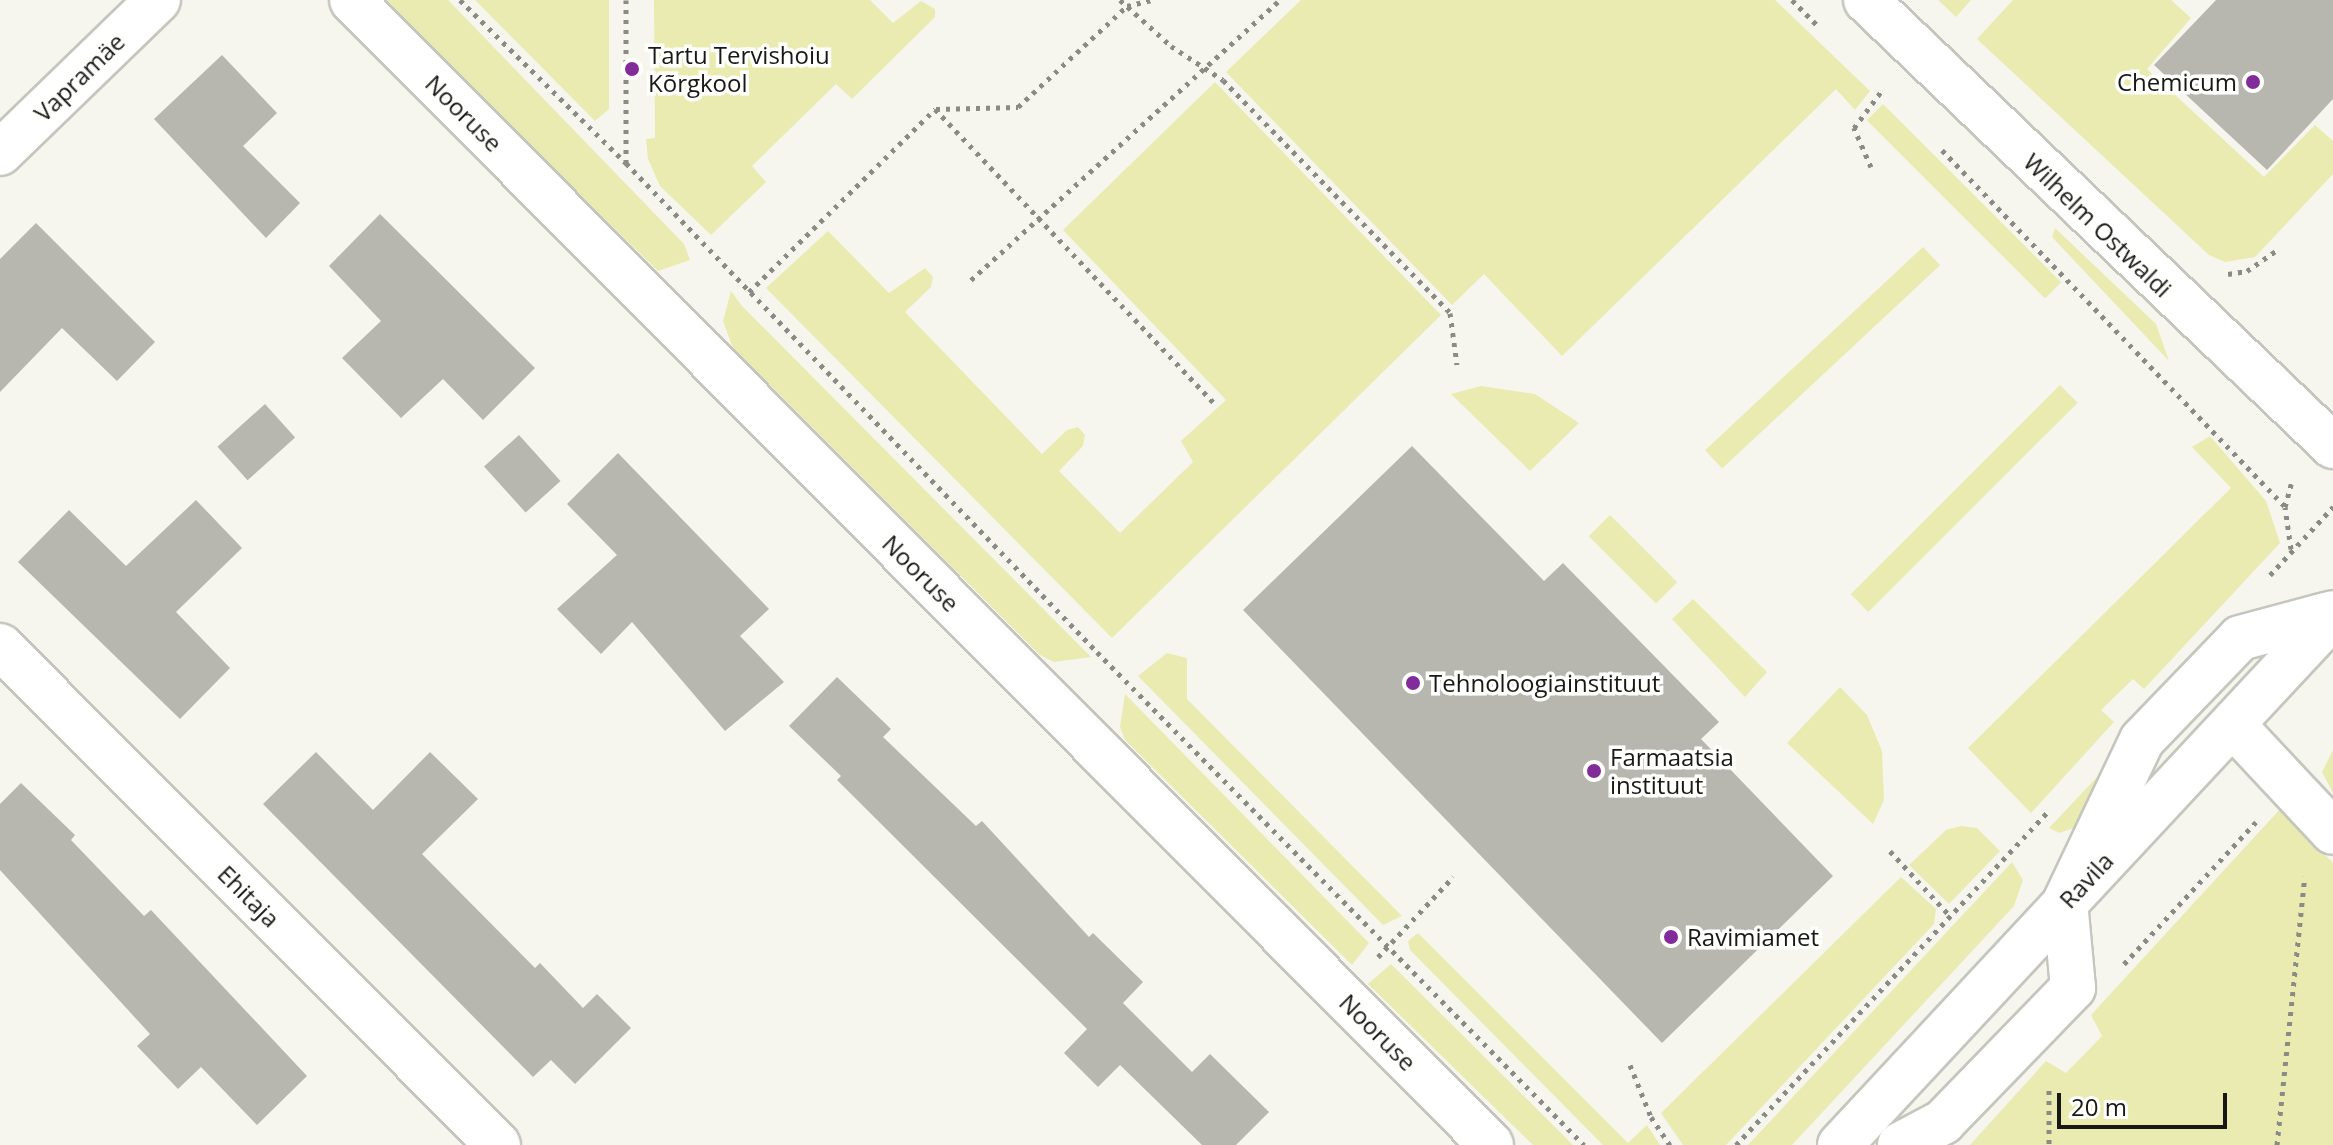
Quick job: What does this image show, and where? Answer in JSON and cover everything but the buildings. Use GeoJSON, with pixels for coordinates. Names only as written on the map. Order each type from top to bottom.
{"type":"FeatureCollection","features":[{"type":"Feature","properties":{"kind":"street","name":"Vapramäe"},"geometry":{"type":"LineString","coordinates":[[0,153],[158,0]]}},
{"type":"Feature","properties":{"kind":"street","name":"Nooruse"},"geometry":{"type":"LineString","coordinates":[[352,0],[1491,1145]]}},
{"type":"Feature","properties":{"kind":"street","name":"Wilhelm Ostwaldi"},"geometry":{"type":"LineString","coordinates":[[1866,0],[2333,446]]}},
{"type":"Feature","properties":{"kind":"street","name":"Ravila"},"geometry":{"type":"LineString","coordinates":[[1840,1145],[2333,615]]}},
{"type":"Feature","properties":{"kind":"street"},"geometry":{"type":"LineString","coordinates":[[1900,1145],[1943,1122],[2073,988],[2065,902],[2142,740],[2240,638],[2333,615]]}},
{"type":"Feature","properties":{"kind":"street","name":"Ehitaja"},"geometry":{"type":"LineString","coordinates":[[0,646],[498,1145]]}},
{"type":"Feature","properties":{"kind":"street"},"geometry":{"type":"LineString","coordinates":[[2233,725],[2312,809]]}},
{"type":"Feature","properties":{"kind":"path"},"geometry":{"type":"LineString","coordinates":[[460,0],[626,163],[1584,1145]]}},
{"type":"Feature","properties":{"kind":"path"},"geometry":{"type":"LineString","coordinates":[[626,0],[626,163]]}},
{"type":"Feature","properties":{"kind":"path"},"geometry":{"type":"LineString","coordinates":[[1120,0],[1171,46],[1206,67],[1450,313],[1457,365]]}},
{"type":"Feature","properties":{"kind":"path"},"geometry":{"type":"LineString","coordinates":[[749,292],[935,109],[1018,107],[1127,6],[1151,0]]}},
{"type":"Feature","properties":{"kind":"path"},"geometry":{"type":"LineString","coordinates":[[971,280],[1035,217],[1280,0]]}},
{"type":"Feature","properties":{"kind":"path"},"geometry":{"type":"LineString","coordinates":[[1792,0],[1822,30]]}},
{"type":"Feature","properties":{"kind":"path"},"geometry":{"type":"LineString","coordinates":[[1873,79],[1894,101]]}},
{"type":"Feature","properties":{"kind":"path"},"geometry":{"type":"LineString","coordinates":[[1871,167],[1854,128],[1883,89]]}},
{"type":"Feature","properties":{"kind":"path"},"geometry":{"type":"LineString","coordinates":[[935,109],[1213,402]]}},
{"type":"Feature","properties":{"kind":"path"},"geometry":{"type":"LineString","coordinates":[[1938,146],[2285,507]]}},
{"type":"Feature","properties":{"kind":"path"},"geometry":{"type":"LineString","coordinates":[[2265,580],[2333,507]]}},
{"type":"Feature","properties":{"kind":"path"},"geometry":{"type":"LineString","coordinates":[[1736,1145],[2059,800]]}},
{"type":"Feature","properties":{"kind":"path"},"geometry":{"type":"LineString","coordinates":[[2122,966],[2312,809]]}},
{"type":"Feature","properties":{"kind":"path"},"geometry":{"type":"LineString","coordinates":[[2277,1145],[2312,809]]}},
{"type":"Feature","properties":{"kind":"path"},"geometry":{"type":"LineString","coordinates":[[1890,851],[1950,916]]}},
{"type":"Feature","properties":{"kind":"path"},"geometry":{"type":"LineString","coordinates":[[1344,998],[1387,946],[1453,877]]}},
{"type":"Feature","properties":{"kind":"path"},"geometry":{"type":"LineString","coordinates":[[1630,1065],[1651,1117],[1670,1145]]}},
{"type":"Feature","properties":{"kind":"path"},"geometry":{"type":"LineString","coordinates":[[2048,1074],[2049,1145]]}},
{"type":"Feature","properties":{"kind":"green space"},"geometry":{"type":"Polygon","coordinates":[[[387,0],[448,0],[684,244],[690,260],[658,271],[450,69],[387,0]]]}},
{"type":"Feature","properties":{"kind":"green space"},"geometry":{"type":"Polygon","coordinates":[[[475,0],[609,0],[609,109],[595,121],[475,0]]]}},
{"type":"Feature","properties":{"kind":"green space"},"geometry":{"type":"Polygon","coordinates":[[[654,0],[870,0],[893,23],[921,1],[935,9],[935,17],[852,99],[836,84],[752,166],[766,182],[711,235],[660,186],[648,159],[646,139],[655,138],[654,0]]]}},
{"type":"Feature","properties":{"kind":"green space"},"geometry":{"type":"Polygon","coordinates":[[[1301,0],[1775,0],[1870,91],[1855,110],[1836,89],[1562,356],[1484,274],[1452,305],[1226,72],[1301,0]]]}},
{"type":"Feature","properties":{"kind":"green space"},"geometry":{"type":"Polygon","coordinates":[[[1938,0],[1971,0],[1956,17],[1938,0]]]}},
{"type":"Feature","properties":{"kind":"green space"},"geometry":{"type":"Polygon","coordinates":[[[2013,0],[2171,0],[2191,18],[2147,69],[2264,177],[2315,125],[2333,141],[2333,174],[2255,257],[2225,262],[2209,255],[1977,39],[2013,0]]]}},
{"type":"Feature","properties":{"kind":"green space"},"geometry":{"type":"Polygon","coordinates":[[[1215,82],[1441,315],[1112,638],[766,288],[828,231],[889,293],[925,268],[933,277],[931,287],[905,312],[1042,454],[1067,430],[1078,427],[1085,435],[1083,446],[1059,471],[1120,533],[1193,462],[1181,441],[1226,400],[1063,230],[1215,82]]]}},
{"type":"Feature","properties":{"kind":"green space"},"geometry":{"type":"Polygon","coordinates":[[[1883,104],[2061,282],[2045,298],[1867,120],[1883,104]]]}},
{"type":"Feature","properties":{"kind":"green space"},"geometry":{"type":"Polygon","coordinates":[[[2055,228],[2156,324],[2169,361],[2052,237],[2055,228]]]}},
{"type":"Feature","properties":{"kind":"green space"},"geometry":{"type":"Polygon","coordinates":[[[1923,247],[1940,265],[1722,469],[1705,450],[1923,247]]]}},
{"type":"Feature","properties":{"kind":"green space"},"geometry":{"type":"Polygon","coordinates":[[[731,291],[742,306],[1091,657],[1054,662],[1040,655],[733,348],[723,321],[731,291]]]}},
{"type":"Feature","properties":{"kind":"green space"},"geometry":{"type":"Polygon","coordinates":[[[2060,385],[2078,403],[1868,612],[1851,594],[2060,385]]]}},
{"type":"Feature","properties":{"kind":"green space"},"geometry":{"type":"Polygon","coordinates":[[[1481,386],[1535,394],[1579,423],[1530,471],[1451,394],[1481,386]]]}},
{"type":"Feature","properties":{"kind":"green space"},"geometry":{"type":"Polygon","coordinates":[[[2210,436],[2266,501],[2280,543],[2144,689],[2133,679],[2101,710],[2114,722],[2031,813],[1968,748],[2231,488],[2192,447],[2210,436]]]}},
{"type":"Feature","properties":{"kind":"green space"},"geometry":{"type":"Polygon","coordinates":[[[1610,515],[1677,582],[1656,603],[1589,536],[1610,515]]]}},
{"type":"Feature","properties":{"kind":"green space"},"geometry":{"type":"Polygon","coordinates":[[[1693,599],[1767,672],[1745,697],[1672,619],[1693,599]]]}},
{"type":"Feature","properties":{"kind":"green space"},"geometry":{"type":"Polygon","coordinates":[[[1167,653],[1187,658],[1187,699],[1402,916],[1383,925],[1138,676],[1167,653]]]}},
{"type":"Feature","properties":{"kind":"green space"},"geometry":{"type":"Polygon","coordinates":[[[1840,687],[1867,715],[1882,751],[1884,800],[1873,824],[1787,743],[1840,687]]]}},
{"type":"Feature","properties":{"kind":"green space"},"geometry":{"type":"Polygon","coordinates":[[[1125,694],[1369,943],[1352,965],[1125,740],[1120,727],[1125,694]]]}},
{"type":"Feature","properties":{"kind":"green space"},"geometry":{"type":"Polygon","coordinates":[[[2130,742],[2074,828],[2059,833],[2049,828],[2130,742]]]}},
{"type":"Feature","properties":{"kind":"green space"},"geometry":{"type":"Polygon","coordinates":[[[2333,750],[2333,793],[2322,772],[2333,750]]]}},
{"type":"Feature","properties":{"kind":"green space"},"geometry":{"type":"Polygon","coordinates":[[[2281,808],[2333,863],[2333,1145],[1970,1145],[2046,1061],[2066,1073],[2102,1036],[2091,1015],[2281,808]]]}},
{"type":"Feature","properties":{"kind":"green space"},"geometry":{"type":"Polygon","coordinates":[[[1961,826],[1977,828],[2000,851],[1949,904],[1909,865],[1946,830],[1961,826]]]}},
{"type":"Feature","properties":{"kind":"green space"},"geometry":{"type":"Polygon","coordinates":[[[2012,862],[2023,880],[2014,906],[1792,1145],[1748,1145],[2012,862]]]}},
{"type":"Feature","properties":{"kind":"green space"},"geometry":{"type":"Polygon","coordinates":[[[1901,877],[1936,909],[1934,924],[1726,1145],[1683,1145],[1661,1113],[1901,877]]]}},
{"type":"Feature","properties":{"kind":"green space"},"geometry":{"type":"Polygon","coordinates":[[[1418,933],[1628,1143],[1647,1125],[1660,1145],[1603,1145],[1410,950],[1408,941],[1418,933]]]}},
{"type":"Feature","properties":{"kind":"green space"},"geometry":{"type":"Polygon","coordinates":[[[1391,964],[1573,1145],[1533,1145],[1368,984],[1391,964]]]}},
{"type":"Feature","properties":{"kind":"place","name":"Tartu Tervishoiu Kõrgkool"},"geometry":{"type":"Point","coordinates":[632,69]}},
{"type":"Feature","properties":{"kind":"place","name":"Chemicum"},"geometry":{"type":"Point","coordinates":[2253,82]}},
{"type":"Feature","properties":{"kind":"place","name":"Tehnoloogiainstituut"},"geometry":{"type":"Point","coordinates":[1413,683]}},
{"type":"Feature","properties":{"kind":"place","name":"Farmaatsia instituut"},"geometry":{"type":"Point","coordinates":[1594,771]}},
{"type":"Feature","properties":{"kind":"place","name":"Ravimiamet"},"geometry":{"type":"Point","coordinates":[1671,937]}}]}
